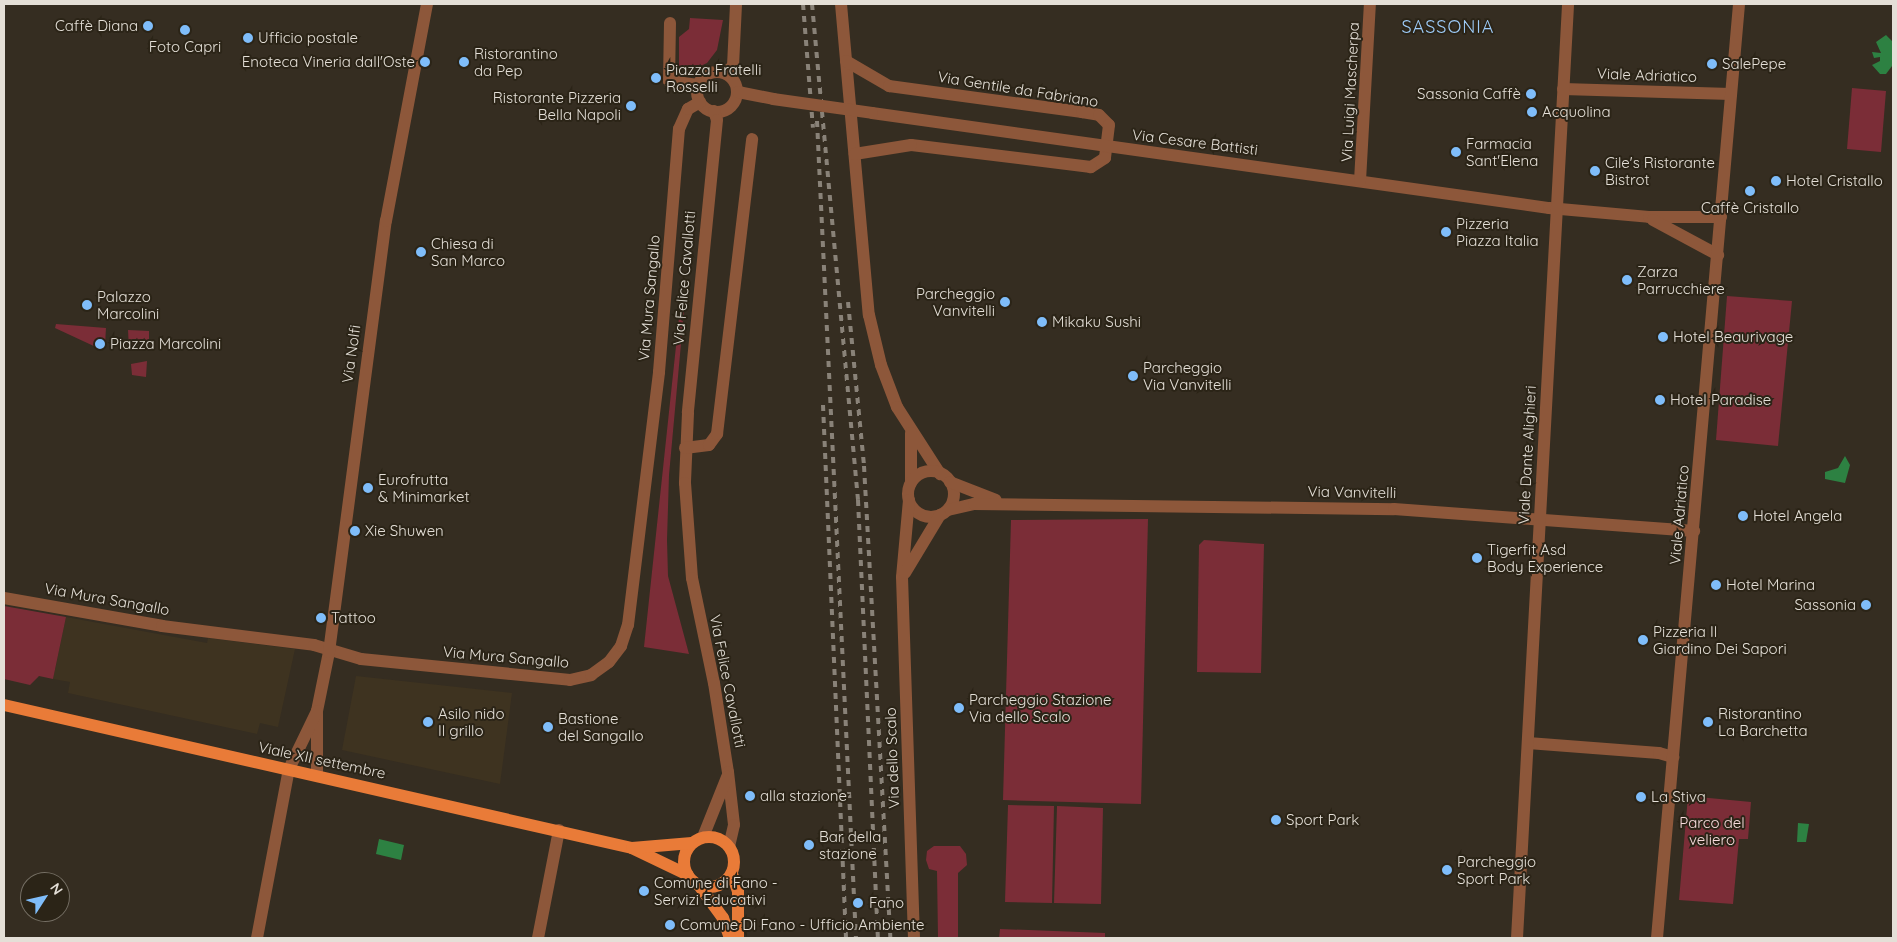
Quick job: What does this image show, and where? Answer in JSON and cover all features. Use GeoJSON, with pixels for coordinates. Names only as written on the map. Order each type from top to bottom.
{"type":"FeatureCollection","features":[{"type":"Feature","properties":{"kind":"main road","name":"Viale XII settembre"},"geometry":{"type":"LineString","coordinates":[[4,705],[632,848],[688,875]]}},
{"type":"Feature","properties":{"kind":"main road"},"geometry":{"type":"LineString","coordinates":[[730,938],[723,918],[698,884],[688,875],[684,862],[692,843],[704,837],[718,838],[729,846],[734,860],[732,874],[738,891],[738,938]]}},
{"type":"Feature","properties":{"kind":"main road","name":"Viale XII settembre"},"geometry":{"type":"LineString","coordinates":[[632,848],[692,843]]}},
{"type":"Feature","properties":{"kind":"main road"},"geometry":{"type":"LineString","coordinates":[[698,884],[720,885],[732,874]]}},
{"type":"Feature","properties":{"kind":"street","name":"Via Nolfi"},"geometry":{"type":"LineString","coordinates":[[317,776],[317,711],[329,652],[386,221],[427,4]]}},
{"type":"Feature","properties":{"kind":"street"},"geometry":{"type":"LineString","coordinates":[[698,85],[710,73],[726,73],[733,66],[736,4]]}},
{"type":"Feature","properties":{"kind":"street"},"geometry":{"type":"LineString","coordinates":[[841,4],[869,315],[889,388],[911,433],[940,474],[950,482],[954,496],[902,577]]}},
{"type":"Feature","properties":{"kind":"street","name":"Via Luigi Mascherpa"},"geometry":{"type":"LineString","coordinates":[[1360,181],[1370,4]]}},
{"type":"Feature","properties":{"kind":"street","name":"Viale Dante Alighieri"},"geometry":{"type":"LineString","coordinates":[[1517,938],[1568,4]]}},
{"type":"Feature","properties":{"kind":"street","name":"Viale Adriatico"},"geometry":{"type":"LineString","coordinates":[[1657,938],[1739,4]]}},
{"type":"Feature","properties":{"kind":"street"},"geometry":{"type":"LineString","coordinates":[[670,23],[669,81],[698,85]]}},
{"type":"Feature","properties":{"kind":"street","name":"Via Gentile da Fabriano"},"geometry":{"type":"LineString","coordinates":[[846,61],[890,86],[1099,116],[1110,126],[1109,147]]}},
{"type":"Feature","properties":{"kind":"street"},"geometry":{"type":"LineString","coordinates":[[698,85],[700,102],[714,111],[732,105],[738,92],[736,84],[726,73]]}},
{"type":"Feature","properties":{"kind":"street","name":"Viale Adriatico"},"geometry":{"type":"LineString","coordinates":[[1563,89],[1731,94]]}},
{"type":"Feature","properties":{"kind":"street","name":"Via Cesare Battisti"},"geometry":{"type":"LineString","coordinates":[[738,92],[773,100],[1556,209],[1649,218],[1721,217]]}},
{"type":"Feature","properties":{"kind":"street","name":"Via Mura Sangallo"},"geometry":{"type":"LineString","coordinates":[[4,598],[162,626],[314,645],[329,652],[361,659],[570,680],[591,675],[609,662],[621,646],[628,625],[637,567],[667,300],[679,129],[688,109],[700,102]]}},
{"type":"Feature","properties":{"kind":"street","name":"Via Felice Cavallotti"},"geometry":{"type":"LineString","coordinates":[[714,111],[717,120],[685,448],[689,560],[728,772],[734,825],[729,846]]}},
{"type":"Feature","properties":{"kind":"street"},"geometry":{"type":"LineString","coordinates":[[685,448],[709,445],[717,434],[752,139]]}},
{"type":"Feature","properties":{"kind":"street"},"geometry":{"type":"LineString","coordinates":[[855,154],[911,145],[1091,167],[1101,163],[1109,147]]}},
{"type":"Feature","properties":{"kind":"street","name":"Via Cesare Battisti"},"geometry":{"type":"LineString","coordinates":[[1649,218],[1718,255]]}},
{"type":"Feature","properties":{"kind":"street"},"geometry":{"type":"LineString","coordinates":[[911,433],[909,500],[912,507],[924,516],[944,512]]}},
{"type":"Feature","properties":{"kind":"street"},"geometry":{"type":"LineString","coordinates":[[911,483],[921,474],[940,474]]}},
{"type":"Feature","properties":{"kind":"street","name":"Via Vanvitelli"},"geometry":{"type":"LineString","coordinates":[[950,482],[1008,505]]}},
{"type":"Feature","properties":{"kind":"street","name":"Via dello Scalo"},"geometry":{"type":"LineString","coordinates":[[909,500],[902,577],[914,938]]}},
{"type":"Feature","properties":{"kind":"street","name":"Via Vanvitelli"},"geometry":{"type":"LineString","coordinates":[[944,512],[974,504],[1394,509],[1694,531]]}},
{"type":"Feature","properties":{"kind":"street","name":"Via Nolfi"},"geometry":{"type":"LineString","coordinates":[[257,938],[289,769],[317,711]]}},
{"type":"Feature","properties":{"kind":"street"},"geometry":{"type":"LineString","coordinates":[[1528,743],[1659,753],[1672,757]]}},
{"type":"Feature","properties":{"kind":"street"},"geometry":{"type":"LineString","coordinates":[[704,837],[728,772]]}},
{"type":"Feature","properties":{"kind":"street"},"geometry":{"type":"LineString","coordinates":[[538,938],[559,830]]}},
{"type":"Feature","properties":{"kind":"shaded area"},"geometry":{"type":"Polygon","coordinates":[[[1886,35],[1893,42],[1892,66],[1886,74],[1880,74],[1872,65],[1880,61],[1880,57],[1874,58],[1872,52],[1881,53],[1876,42],[1886,35]]]}},
{"type":"Feature","properties":{"kind":"shaded area"},"geometry":{"type":"Polygon","coordinates":[[[1845,456],[1850,465],[1845,483],[1825,479],[1825,472],[1838,468],[1845,456]]]}},
{"type":"Feature","properties":{"kind":"shaded area"},"geometry":{"type":"Polygon","coordinates":[[[66,617],[207,643],[208,638],[295,649],[278,727],[260,723],[257,734],[68,693],[70,682],[53,679],[66,617]]]}},
{"type":"Feature","properties":{"kind":"shaded area","name":"Asilo nido Il grillo"},"geometry":{"type":"Polygon","coordinates":[[[356,676],[512,693],[500,784],[342,750],[356,676]]]}},
{"type":"Feature","properties":{"kind":"shaded area"},"geometry":{"type":"Polygon","coordinates":[[[1798,823],[1809,824],[1806,842],[1797,842],[1798,823]]]}},
{"type":"Feature","properties":{"kind":"shaded area"},"geometry":{"type":"Polygon","coordinates":[[[379,839],[404,845],[401,860],[376,854],[379,839]]]}},
{"type":"Feature","properties":{"kind":"green space"},"geometry":{"type":"Polygon","coordinates":[[[690,18],[723,20],[717,50],[707,63],[692,70],[679,69],[679,37],[689,29],[690,18]]]}},
{"type":"Feature","properties":{"kind":"green space"},"geometry":{"type":"Polygon","coordinates":[[[1852,88],[1886,91],[1881,152],[1847,149],[1852,88]]]}},
{"type":"Feature","properties":{"kind":"green space"},"geometry":{"type":"Polygon","coordinates":[[[1727,296],[1792,301],[1778,446],[1716,440],[1727,296]]]}},
{"type":"Feature","properties":{"kind":"green space"},"geometry":{"type":"Polygon","coordinates":[[[681,299],[685,300],[669,475],[667,540],[668,576],[689,654],[644,647],[681,299]]]}},
{"type":"Feature","properties":{"kind":"green space"},"geometry":{"type":"Polygon","coordinates":[[[56,324],[106,328],[105,345],[98,348],[55,328],[56,324]]]}},
{"type":"Feature","properties":{"kind":"green space"},"geometry":{"type":"Polygon","coordinates":[[[128,330],[149,331],[149,339],[129,348],[128,330]]]}},
{"type":"Feature","properties":{"kind":"green space"},"geometry":{"type":"Polygon","coordinates":[[[147,361],[146,377],[132,375],[131,364],[147,361]]]}},
{"type":"Feature","properties":{"kind":"green space"},"geometry":{"type":"Polygon","coordinates":[[[1148,519],[1141,804],[1003,800],[1011,520],[1148,519]]]}},
{"type":"Feature","properties":{"kind":"green space"},"geometry":{"type":"Polygon","coordinates":[[[1204,540],[1264,544],[1261,673],[1197,672],[1199,545],[1204,540]]]}},
{"type":"Feature","properties":{"kind":"green space"},"geometry":{"type":"Polygon","coordinates":[[[4,606],[66,617],[53,679],[39,676],[30,685],[4,679],[4,606]]]}},
{"type":"Feature","properties":{"kind":"green space","name":"Parco del veliero"},"geometry":{"type":"Polygon","coordinates":[[[1688,796],[1751,802],[1748,839],[1739,839],[1733,904],[1679,900],[1688,796]]]}},
{"type":"Feature","properties":{"kind":"green space"},"geometry":{"type":"Polygon","coordinates":[[[1008,805],[1054,806],[1052,903],[1005,902],[1008,805]]]}},
{"type":"Feature","properties":{"kind":"green space"},"geometry":{"type":"Polygon","coordinates":[[[1057,806],[1103,808],[1101,904],[1054,903],[1057,806]]]}},
{"type":"Feature","properties":{"kind":"green space"},"geometry":{"type":"Polygon","coordinates":[[[934,846],[960,846],[966,854],[967,865],[958,873],[958,938],[938,938],[937,871],[929,869],[926,860],[927,851],[934,846]]]}},
{"type":"Feature","properties":{"kind":"green space"},"geometry":{"type":"Polygon","coordinates":[[[1000,929],[1105,933],[1105,938],[999,938],[1000,929]]]}},
{"type":"Feature","properties":{"kind":"railway"},"geometry":{"type":"LineString","coordinates":[[803,4],[813,128]]}},
{"type":"Feature","properties":{"kind":"railway"},"geometry":{"type":"LineString","coordinates":[[812,4],[858,500],[878,938]]}},
{"type":"Feature","properties":{"kind":"railway"},"geometry":{"type":"LineString","coordinates":[[817,121],[856,938]]}},
{"type":"Feature","properties":{"kind":"railway"},"geometry":{"type":"LineString","coordinates":[[848,302],[864,466],[890,938]]}},
{"type":"Feature","properties":{"kind":"railway"},"geometry":{"type":"LineString","coordinates":[[823,405],[846,938]]}},
{"type":"Feature","properties":{"kind":"place","name":"Caffè Diana"},"geometry":{"type":"Point","coordinates":[148,26]}},
{"type":"Feature","properties":{"kind":"place","name":"Foto Capri"},"geometry":{"type":"Point","coordinates":[185,30]}},
{"type":"Feature","properties":{"kind":"place","name":"Ufficio postale"},"geometry":{"type":"Point","coordinates":[248,38]}},
{"type":"Feature","properties":{"kind":"place","name":"Enoteca Vineria dall'Oste"},"geometry":{"type":"Point","coordinates":[425,62]}},
{"type":"Feature","properties":{"kind":"place","name":"Ristorantino da Pep"},"geometry":{"type":"Point","coordinates":[464,62]}},
{"type":"Feature","properties":{"kind":"place","name":"SalePepe"},"geometry":{"type":"Point","coordinates":[1712,64]}},
{"type":"Feature","properties":{"kind":"place","name":"Piazza Fratelli Rosselli"},"geometry":{"type":"Point","coordinates":[656,78]}},
{"type":"Feature","properties":{"kind":"place","name":"Sassonia Caffè"},"geometry":{"type":"Point","coordinates":[1531,94]}},
{"type":"Feature","properties":{"kind":"place","name":"Ristorante Pizzeria Bella Napoli"},"geometry":{"type":"Point","coordinates":[631,106]}},
{"type":"Feature","properties":{"kind":"place","name":"Acquolina"},"geometry":{"type":"Point","coordinates":[1532,112]}},
{"type":"Feature","properties":{"kind":"place","name":"Farmacia Sant'Elena"},"geometry":{"type":"Point","coordinates":[1456,152]}},
{"type":"Feature","properties":{"kind":"place","name":"Cile's Ristorante Bistrot"},"geometry":{"type":"Point","coordinates":[1595,171]}},
{"type":"Feature","properties":{"kind":"place","name":"Hotel Cristallo"},"geometry":{"type":"Point","coordinates":[1776,181]}},
{"type":"Feature","properties":{"kind":"place","name":"Caffè Cristallo"},"geometry":{"type":"Point","coordinates":[1750,191]}},
{"type":"Feature","properties":{"kind":"place","name":"Pizzeria Piazza Italia"},"geometry":{"type":"Point","coordinates":[1446,232]}},
{"type":"Feature","properties":{"kind":"place","name":"Chiesa di San Marco"},"geometry":{"type":"Point","coordinates":[421,252]}},
{"type":"Feature","properties":{"kind":"place","name":"Zarza Parrucchiere"},"geometry":{"type":"Point","coordinates":[1627,280]}},
{"type":"Feature","properties":{"kind":"place","name":"Parcheggio Vanvitelli"},"geometry":{"type":"Point","coordinates":[1005,302]}},
{"type":"Feature","properties":{"kind":"place","name":"Palazzo Marcolini"},"geometry":{"type":"Point","coordinates":[87,305]}},
{"type":"Feature","properties":{"kind":"place","name":"Mikaku Sushi"},"geometry":{"type":"Point","coordinates":[1042,322]}},
{"type":"Feature","properties":{"kind":"place","name":"Hotel Beaurivage"},"geometry":{"type":"Point","coordinates":[1663,337]}},
{"type":"Feature","properties":{"kind":"place","name":"Piazza Marcolini"},"geometry":{"type":"Point","coordinates":[100,344]}},
{"type":"Feature","properties":{"kind":"place","name":"Parcheggio Via Vanvitelli"},"geometry":{"type":"Point","coordinates":[1133,376]}},
{"type":"Feature","properties":{"kind":"place","name":"Hotel Paradise"},"geometry":{"type":"Point","coordinates":[1660,400]}},
{"type":"Feature","properties":{"kind":"place","name":"Eurofrutta & Minimarket"},"geometry":{"type":"Point","coordinates":[368,488]}},
{"type":"Feature","properties":{"kind":"place","name":"Hotel Angela"},"geometry":{"type":"Point","coordinates":[1743,516]}},
{"type":"Feature","properties":{"kind":"place","name":"Xie Shuwen"},"geometry":{"type":"Point","coordinates":[355,531]}},
{"type":"Feature","properties":{"kind":"place","name":"Tigerfit Asd Body Experience"},"geometry":{"type":"Point","coordinates":[1477,558]}},
{"type":"Feature","properties":{"kind":"place","name":"Hotel Marina"},"geometry":{"type":"Point","coordinates":[1716,585]}},
{"type":"Feature","properties":{"kind":"place","name":"Sassonia"},"geometry":{"type":"Point","coordinates":[1866,605]}},
{"type":"Feature","properties":{"kind":"place","name":"Tattoo"},"geometry":{"type":"Point","coordinates":[321,618]}},
{"type":"Feature","properties":{"kind":"place","name":"Pizzeria Il Giardino Dei Sapori"},"geometry":{"type":"Point","coordinates":[1643,640]}},
{"type":"Feature","properties":{"kind":"place","name":"Parcheggio Stazione Via dello Scalo"},"geometry":{"type":"Point","coordinates":[959,708]}},
{"type":"Feature","properties":{"kind":"place","name":"Asilo nido Il grillo"},"geometry":{"type":"Point","coordinates":[428,722]}},
{"type":"Feature","properties":{"kind":"place","name":"Ristorantino La Barchetta"},"geometry":{"type":"Point","coordinates":[1708,722]}},
{"type":"Feature","properties":{"kind":"place","name":"Bastione del Sangallo"},"geometry":{"type":"Point","coordinates":[548,727]}},
{"type":"Feature","properties":{"kind":"place","name":"alla stazione"},"geometry":{"type":"Point","coordinates":[750,796]}},
{"type":"Feature","properties":{"kind":"place","name":"La Stiva"},"geometry":{"type":"Point","coordinates":[1641,797]}},
{"type":"Feature","properties":{"kind":"place","name":"Sport Park"},"geometry":{"type":"Point","coordinates":[1276,820]}},
{"type":"Feature","properties":{"kind":"place","name":"Bar della stazione"},"geometry":{"type":"Point","coordinates":[809,845]}},
{"type":"Feature","properties":{"kind":"place","name":"Parcheggio Sport Park"},"geometry":{"type":"Point","coordinates":[1447,870]}},
{"type":"Feature","properties":{"kind":"place","name":"Comune di Fano - Servizi Educativi"},"geometry":{"type":"Point","coordinates":[644,891]}},
{"type":"Feature","properties":{"kind":"place","name":"Fano"},"geometry":{"type":"Point","coordinates":[858,903]}},
{"type":"Feature","properties":{"kind":"place","name":"Comune Di Fano - Ufficio Ambiente"},"geometry":{"type":"Point","coordinates":[670,925]}},
{"type":"Feature","properties":{"kind":"district","name":"SASSONIA"},"geometry":{"type":"Point","coordinates":[1448,27]}}]}
